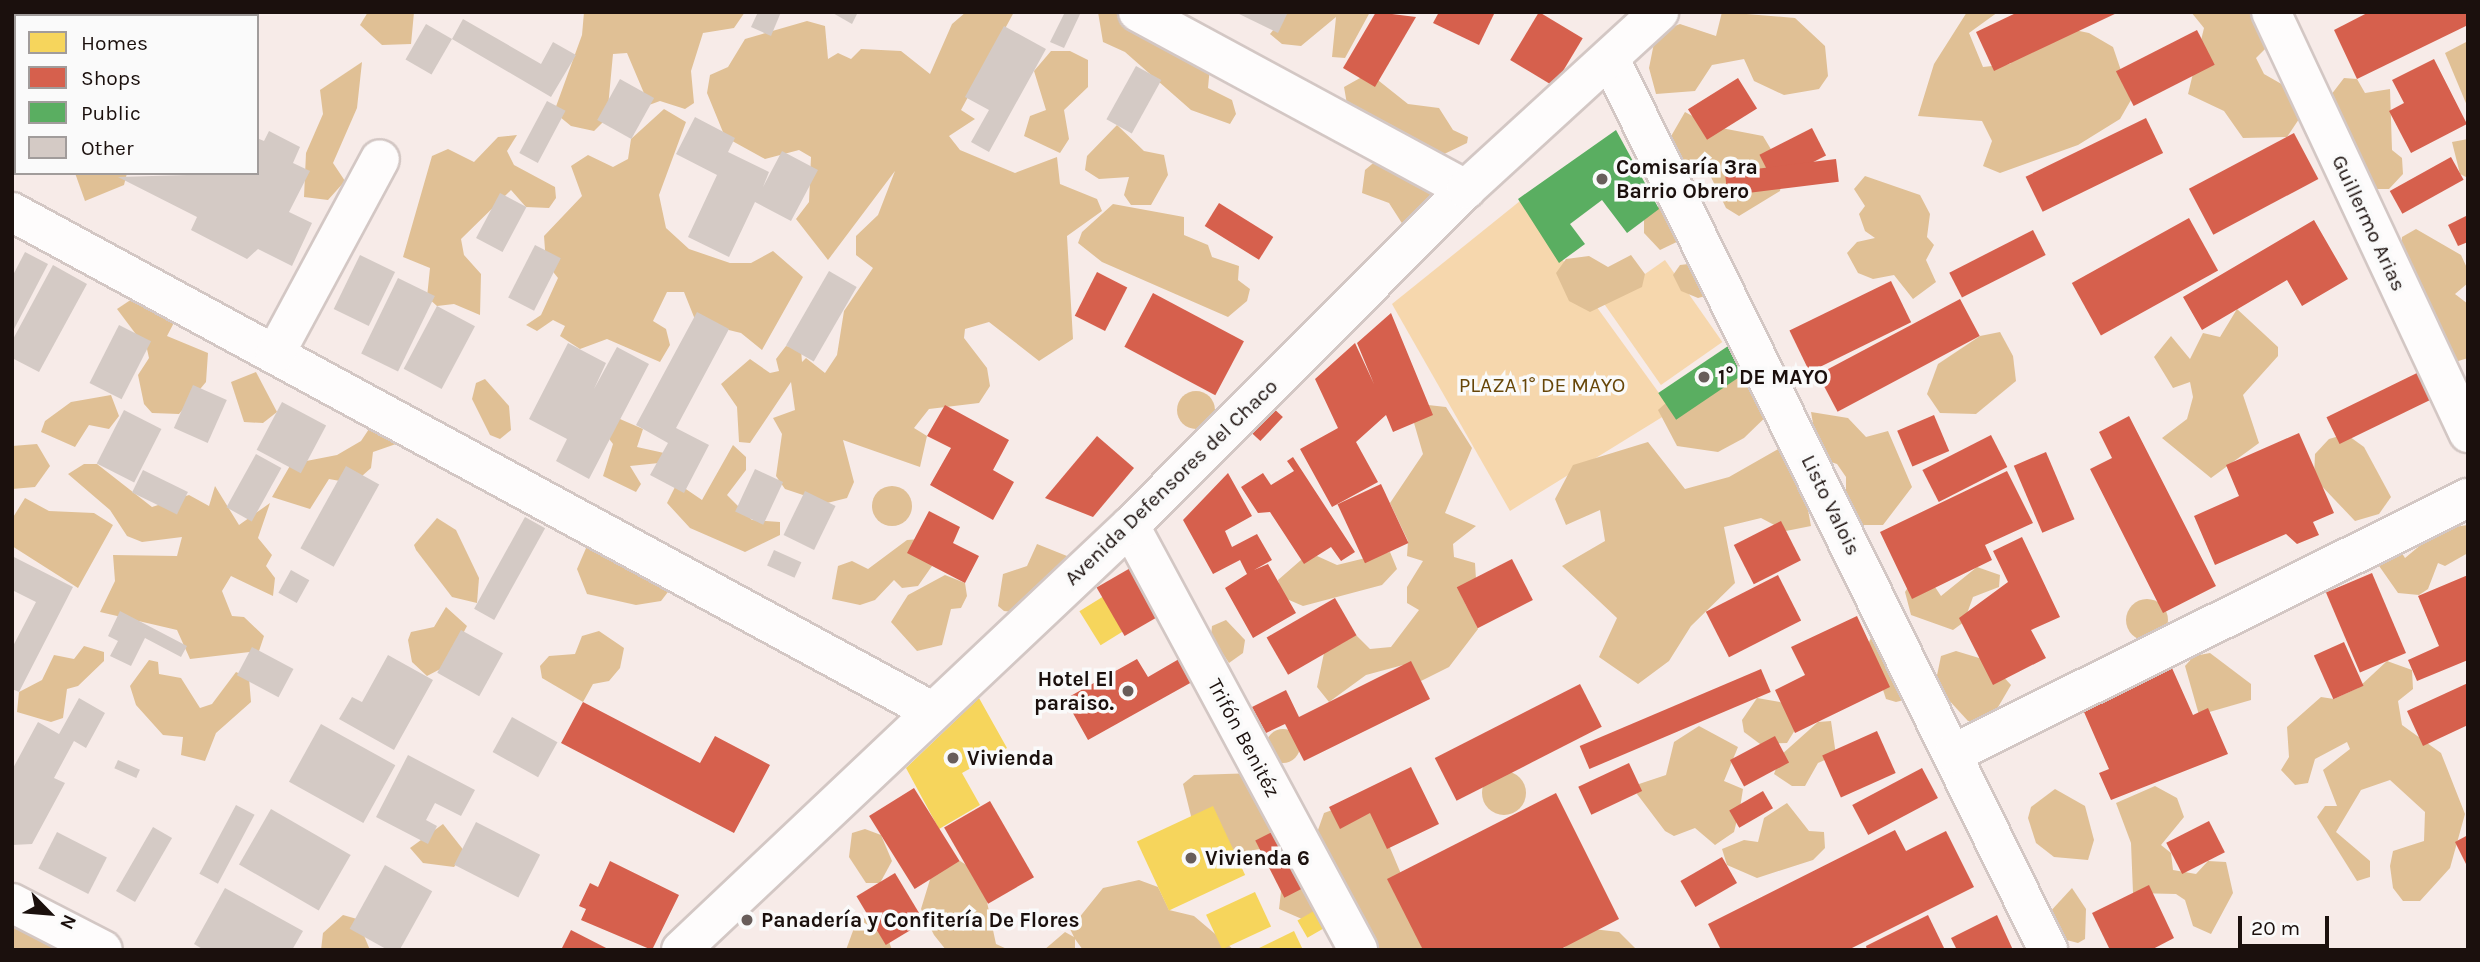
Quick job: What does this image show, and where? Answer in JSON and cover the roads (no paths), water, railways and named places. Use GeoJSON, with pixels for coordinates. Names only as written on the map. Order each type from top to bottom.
{"type":"FeatureCollection","features":[{"type":"Feature","properties":{"kind":"street"},"geometry":{"type":"LineString","coordinates":[[1138,12],[1466,188]]}},
{"type":"Feature","properties":{"kind":"street","name":"Avenida Defensores del Chaco"},"geometry":{"type":"LineString","coordinates":[[681,950],[719,934],[930,710],[1130,526],[1466,188],[1611,61],[1658,12]]}},
{"type":"Feature","properties":{"kind":"street","name":"Guillermo Arias"},"geometry":{"type":"LineString","coordinates":[[2270,12],[2468,433]]}},
{"type":"Feature","properties":{"kind":"street","name":"Listo Valois"},"geometry":{"type":"LineString","coordinates":[[1611,61],[1954,753],[2048,950]]}},
{"type":"Feature","properties":{"kind":"street"},"geometry":{"type":"LineString","coordinates":[[275,354],[380,159]]}},
{"type":"Feature","properties":{"kind":"street"},"geometry":{"type":"LineString","coordinates":[[12,212],[930,710]]}},
{"type":"Feature","properties":{"kind":"street"},"geometry":{"type":"LineString","coordinates":[[1954,753],[2468,498]]}},
{"type":"Feature","properties":{"kind":"street","name":"Trifón Benitéz"},"geometry":{"type":"LineString","coordinates":[[1130,526],[1358,950]]}},
{"type":"Feature","properties":{"kind":"street"},"geometry":{"type":"LineString","coordinates":[[12,903],[103,950]]}},
{"type":"Feature","properties":{"kind":"place","name":"Comisaría 3ra Barrio Obrero"},"geometry":{"type":"Point","coordinates":[1602,179]}},
{"type":"Feature","properties":{"kind":"place","name":"1° DE MAYO"},"geometry":{"type":"Point","coordinates":[1704,377]}},
{"type":"Feature","properties":{"kind":"place","name":"Hotel El paraiso."},"geometry":{"type":"Point","coordinates":[1128,691]}},
{"type":"Feature","properties":{"kind":"place","name":"Vivienda"},"geometry":{"type":"Point","coordinates":[953,758]}},
{"type":"Feature","properties":{"kind":"place","name":"Vivienda 6"},"geometry":{"type":"Point","coordinates":[1191,858]}},
{"type":"Feature","properties":{"kind":"place","name":"Panadería y Confitería De Flores"},"geometry":{"type":"Point","coordinates":[747,920]}},
{"type":"Feature","properties":{"kind":"park label","name":"PLAZA 1° DE MAYO"},"geometry":{"type":"Point","coordinates":[1542,385]}}]}
